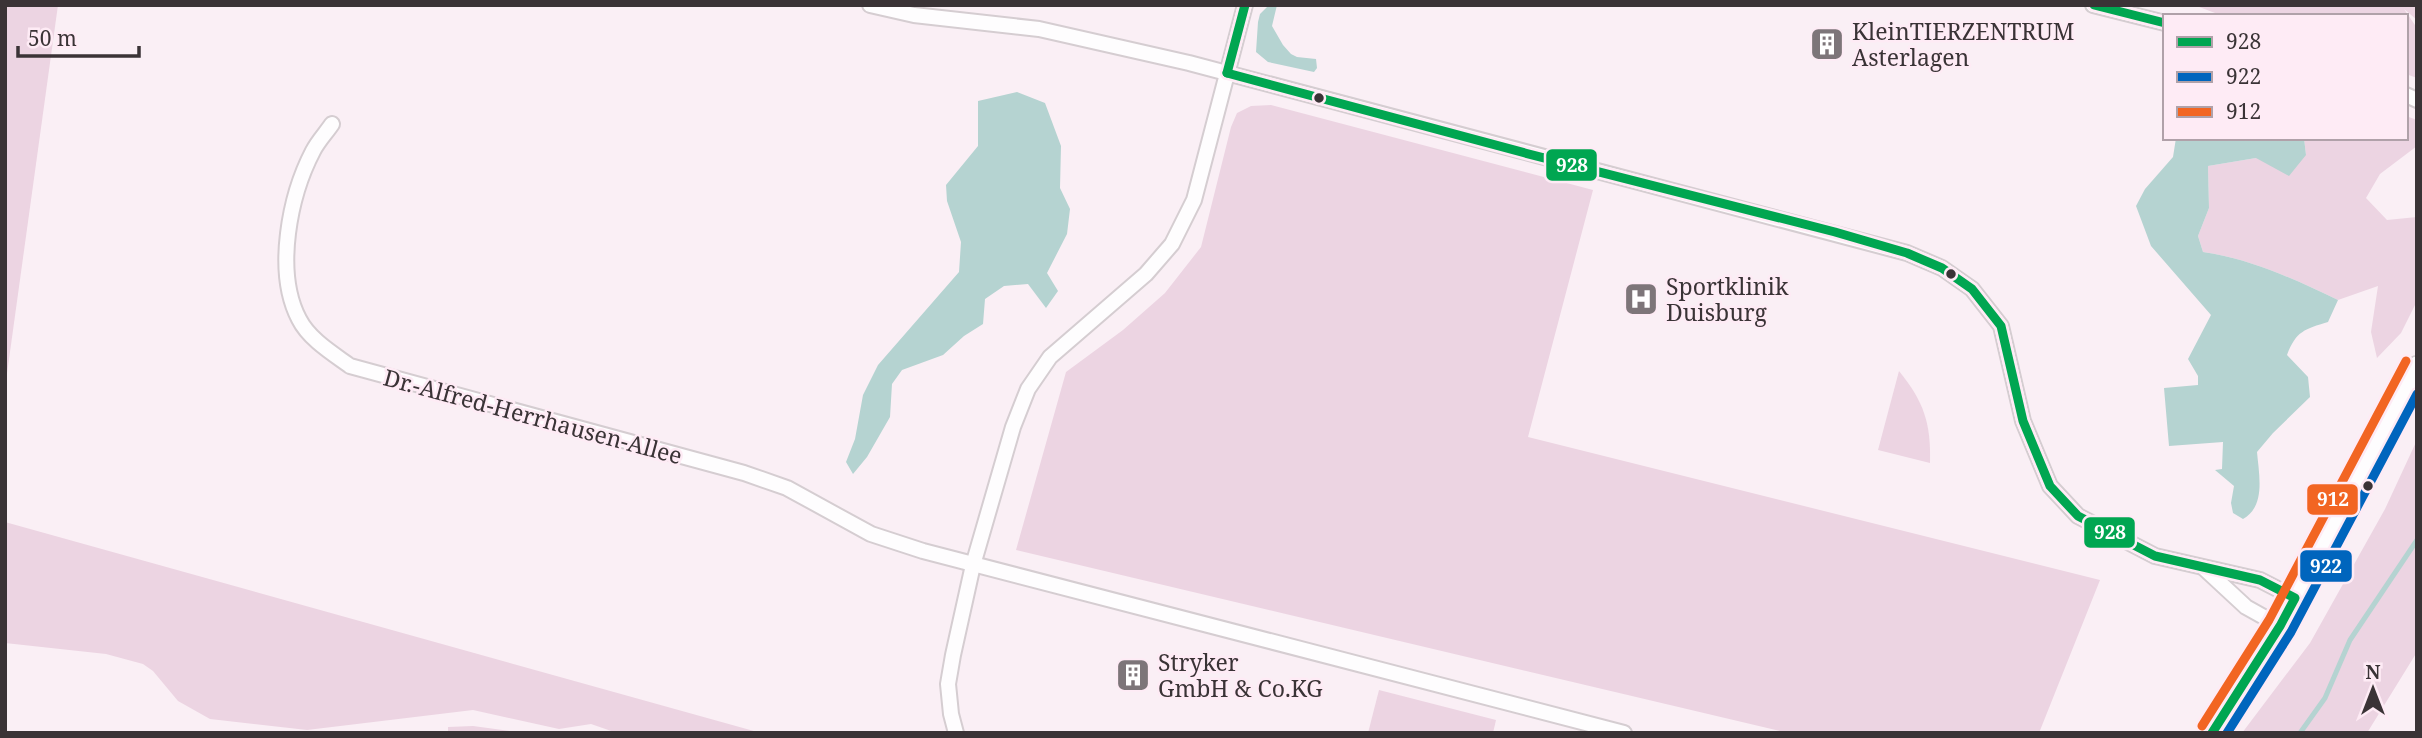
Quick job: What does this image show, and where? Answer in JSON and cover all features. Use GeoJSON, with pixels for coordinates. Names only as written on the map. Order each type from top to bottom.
{"type":"FeatureCollection","features":[{"type":"Feature","properties":{"kind":"main road"},"geometry":{"type":"LineString","coordinates":[[2212,733],[2280,626],[2417,367]]}},
{"type":"Feature","properties":{"kind":"street"},"geometry":{"type":"LineString","coordinates":[[870,5],[914,15],[1039,29],[1227,74],[1907,253],[1942,268],[1972,289],[2001,326],[2022,421],[2050,486],[2078,516],[2155,556],[2260,580],[2295,598]]}},
{"type":"Feature","properties":{"kind":"street"},"geometry":{"type":"LineString","coordinates":[[956,733],[948,684],[973,565],[1013,427],[1028,389],[1050,357],[1146,274],[1172,244],[1194,200],[1245,5]]}},
{"type":"Feature","properties":{"kind":"street"},"geometry":{"type":"LineString","coordinates":[[2092,5],[2163,23]]}},
{"type":"Feature","properties":{"kind":"street","name":"Dr.-Alfred-Herrhausen-Allee"},"geometry":{"type":"LineString","coordinates":[[332,124],[314,149],[302,177],[290,222],[287,266],[299,319],[321,345],[350,366],[744,473],[787,488],[871,534],[973,565],[1624,733]]}},
{"type":"Feature","properties":{"kind":"street"},"geometry":{"type":"LineString","coordinates":[[2204,568],[2246,607],[2280,626]]}},
{"type":"Feature","properties":{"kind":"shaded area"},"geometry":{"type":"Polygon","coordinates":[[[5,5],[58,5],[5,388],[5,5]]]}},
{"type":"Feature","properties":{"kind":"shaded area"},"geometry":{"type":"Polygon","coordinates":[[[1269,5],[1277,5],[1272,26],[1283,45],[1297,57],[1316,59],[1317,68],[1314,72],[1268,62],[1256,52],[1260,14],[1269,5]]]}},
{"type":"Feature","properties":{"kind":"shaded area"},"geometry":{"type":"Polygon","coordinates":[[[2194,5],[2417,5],[2417,20],[2404,9],[2407,14],[2218,14],[2194,5]]]}},
{"type":"Feature","properties":{"kind":"shaded area"},"geometry":{"type":"Polygon","coordinates":[[[2408,15],[2417,28],[2417,78],[2408,75],[2408,15]]]}},
{"type":"Feature","properties":{"kind":"shaded area"},"geometry":{"type":"Polygon","coordinates":[[[1017,92],[1045,103],[1061,146],[1060,188],[1070,209],[1067,234],[1047,273],[1058,291],[1046,308],[1028,284],[1004,286],[985,299],[983,324],[964,336],[943,355],[902,370],[892,384],[890,417],[867,457],[853,474],[846,462],[855,439],[863,395],[878,365],[959,272],[961,242],[947,201],[946,185],[978,146],[978,101],[1017,92]]]}},
{"type":"Feature","properties":{"kind":"shaded area"},"geometry":{"type":"Polygon","coordinates":[[[1271,105],[1593,190],[1528,437],[2100,580],[2039,733],[1788,733],[1016,550],[1066,372],[1123,330],[1165,293],[1201,247],[1231,127],[1237,113],[1251,106],[1271,105]]]}},
{"type":"Feature","properties":{"kind":"shaded area"},"geometry":{"type":"Polygon","coordinates":[[[2408,117],[2417,120],[2417,146],[2380,174],[2366,198],[2387,220],[2417,217],[2417,301],[2401,333],[2377,358],[2371,332],[2378,286],[2338,300],[2289,277],[2221,255],[2203,252],[2198,236],[2209,208],[2208,166],[2256,158],[2306,155],[2304,140],[2408,140],[2408,117]]]}},
{"type":"Feature","properties":{"kind":"shaded area"},"geometry":{"type":"Polygon","coordinates":[[[2176,140],[2304,140],[2306,155],[2289,176],[2256,158],[2208,166],[2209,208],[2198,236],[2203,252],[2221,255],[2289,277],[2338,300],[2328,322],[2302,332],[2290,347],[2287,355],[2308,377],[2310,397],[2257,452],[2260,480],[2258,498],[2250,513],[2243,519],[2233,513],[2231,503],[2234,486],[2215,470],[2222,469],[2223,442],[2169,446],[2164,388],[2198,385],[2198,376],[2188,359],[2211,315],[2151,246],[2136,206],[2145,189],[2173,157],[2176,140]]]}},
{"type":"Feature","properties":{"kind":"shaded area"},"geometry":{"type":"Polygon","coordinates":[[[1899,371],[1915,393],[1924,414],[1929,436],[1930,463],[1878,450],[1899,371]]]}},
{"type":"Feature","properties":{"kind":"shaded area"},"geometry":{"type":"Polygon","coordinates":[[[2417,440],[2417,652],[2367,733],[2242,733],[2310,643],[2385,509],[2417,440]]]}},
{"type":"Feature","properties":{"kind":"shaded area"},"geometry":{"type":"Polygon","coordinates":[[[5,522],[761,733],[617,733],[591,724],[559,729],[473,710],[307,730],[210,719],[178,701],[153,671],[143,664],[106,654],[5,643],[5,522]]]}},
{"type":"Feature","properties":{"kind":"shaded area"},"geometry":{"type":"Polygon","coordinates":[[[1379,690],[1496,720],[1493,733],[1368,733],[1379,690]]]}},
{"type":"Feature","properties":{"kind":"shaded area"},"geometry":{"type":"Polygon","coordinates":[[[473,726],[525,733],[448,733],[448,727],[473,726]]]}},
{"type":"Feature","properties":{"kind":"waterway"},"geometry":{"type":"LineString","coordinates":[[2300,733],[2325,698],[2350,640],[2417,540]]}},
{"type":"Feature","properties":{"kind":"transit line","name":"928"},"geometry":{"type":"LineString","coordinates":[[1227,73],[1245,5]]}},
{"type":"Feature","properties":{"kind":"transit line","name":"928"},"geometry":{"type":"LineString","coordinates":[[2094,5],[2163,22]]}},
{"type":"Feature","properties":{"kind":"transit line","name":"928"},"geometry":{"type":"LineString","coordinates":[[1227,73],[1835,232],[1907,253],[1942,268],[1972,289],[2001,326],[2023,421],[2050,486],[2078,516],[2155,556],[2260,580],[2295,598],[2212,733]]}},
{"type":"Feature","properties":{"kind":"transit line","name":"912"},"geometry":{"type":"LineString","coordinates":[[2202,726],[2269,620],[2406,361]]}},
{"type":"Feature","properties":{"kind":"transit line","name":"922"},"geometry":{"type":"LineString","coordinates":[[2227,733],[2291,632],[2417,394]]}},
{"type":"Feature","properties":{"kind":"place","name":"KleinTIERZENTRUM Asterlagen"},"geometry":{"type":"Point","coordinates":[1827,44]}},
{"type":"Feature","properties":{"kind":"place","name":"Sportklinik Duisburg"},"geometry":{"type":"Point","coordinates":[1641,299]}},
{"type":"Feature","properties":{"kind":"place","name":"Stryker GmbH & Co.KG"},"geometry":{"type":"Point","coordinates":[1133,675]}}]}
